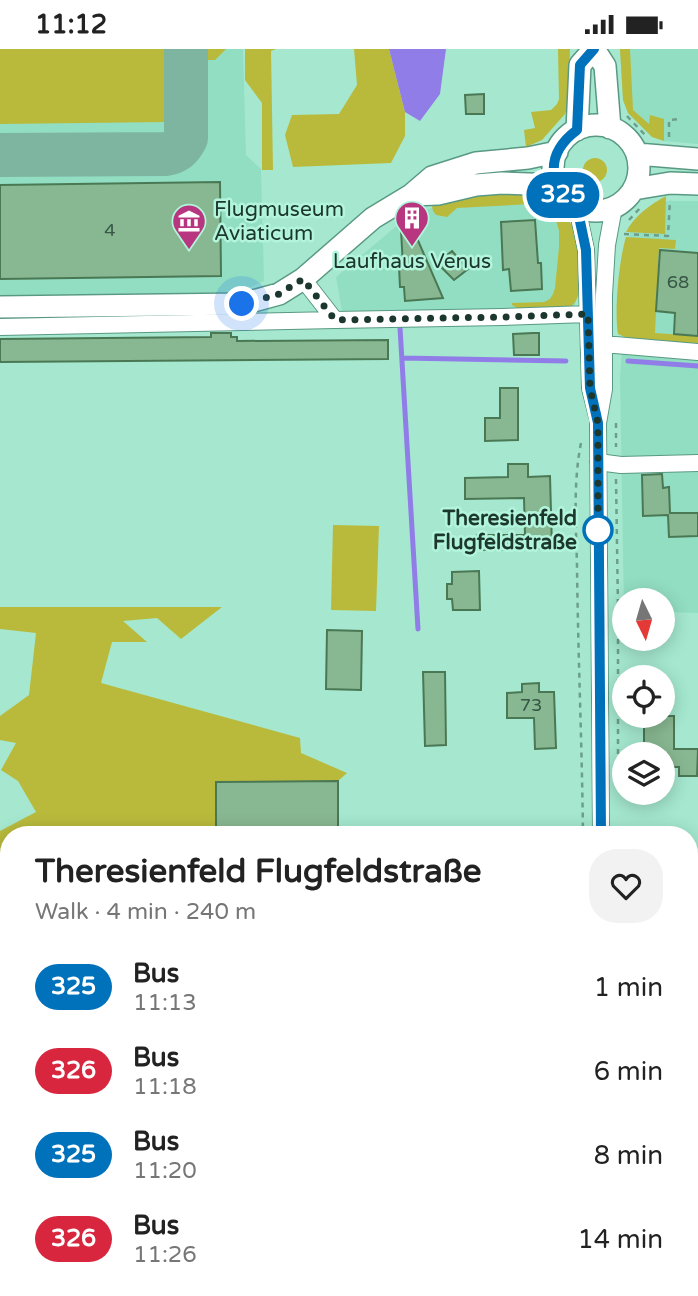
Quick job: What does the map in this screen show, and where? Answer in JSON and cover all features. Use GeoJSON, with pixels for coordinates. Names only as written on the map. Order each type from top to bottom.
{"type":"FeatureCollection","features":[{"type":"Feature","properties":{"kind":"main road"},"geometry":{"type":"LineString","coordinates":[[577,130],[580,65],[594,49],[605,66],[622,134],[632,145],[698,159]]}},
{"type":"Feature","properties":{"kind":"main road"},"geometry":{"type":"LineString","coordinates":[[618,121],[588,126],[565,139],[554,163],[556,185],[565,198],[577,207],[602,211],[670,183],[698,184]]}},
{"type":"Feature","properties":{"kind":"main road"},"geometry":{"type":"LineString","coordinates":[[641,194],[638,179],[643,147]]}},
{"type":"Feature","properties":{"kind":"main road"},"geometry":{"type":"LineString","coordinates":[[0,307],[242,304],[279,294],[303,279],[373,218],[411,195],[432,177],[476,163],[557,152]]}},
{"type":"Feature","properties":{"kind":"main road"},"geometry":{"type":"LineString","coordinates":[[411,195],[438,194],[476,185],[502,183],[556,185]]}},
{"type":"Feature","properties":{"kind":"street"},"geometry":{"type":"LineString","coordinates":[[577,207],[586,250],[590,388],[598,423]]}},
{"type":"Feature","properties":{"kind":"street"},"geometry":{"type":"LineString","coordinates":[[601,826],[598,423],[604,389],[607,245],[614,207]]}},
{"type":"Feature","properties":{"kind":"street"},"geometry":{"type":"LineString","coordinates":[[303,279],[335,320]]}},
{"type":"Feature","properties":{"kind":"street"},"geometry":{"type":"LineString","coordinates":[[0,327],[588,314]]}},
{"type":"Feature","properties":{"kind":"street"},"geometry":{"type":"LineString","coordinates":[[589,351],[605,345],[698,352]]}},
{"type":"Feature","properties":{"kind":"street"},"geometry":{"type":"LineString","coordinates":[[598,462],[698,463]]}},
{"type":"Feature","properties":{"kind":"path"},"geometry":{"type":"LineString","coordinates":[[669,139],[669,120],[680,119]]}},
{"type":"Feature","properties":{"kind":"path"},"geometry":{"type":"LineString","coordinates":[[618,121],[643,147]]}},
{"type":"Feature","properties":{"kind":"path"},"geometry":{"type":"LineString","coordinates":[[641,194],[620,234],[668,236],[670,192]]}},
{"type":"Feature","properties":{"kind":"path"},"geometry":{"type":"LineString","coordinates":[[616,422],[618,742]]}},
{"type":"Feature","properties":{"kind":"path"},"geometry":{"type":"LineString","coordinates":[[582,439],[576,468],[583,826]]}},
{"type":"Feature","properties":{"kind":"shaded area"},"geometry":{"type":"Polygon","coordinates":[[[0,49],[243,49],[246,155],[261,169],[264,281],[239,292],[0,295],[0,49]]]}},
{"type":"Feature","properties":{"kind":"shaded area"},"geometry":{"type":"Polygon","coordinates":[[[0,49],[174,49],[172,61],[166,62],[167,122],[0,124],[0,49]]]}},
{"type":"Feature","properties":{"kind":"shaded area"},"geometry":{"type":"Polygon","coordinates":[[[197,49],[226,49],[215,60],[199,60],[197,49]]]}},
{"type":"Feature","properties":{"kind":"shaded area"},"geometry":{"type":"Polygon","coordinates":[[[245,49],[276,49],[271,51],[273,170],[262,170],[262,103],[245,80],[245,49]]]}},
{"type":"Feature","properties":{"kind":"shaded area"},"geometry":{"type":"Polygon","coordinates":[[[354,49],[389,49],[405,112],[405,136],[391,163],[293,167],[285,135],[292,115],[339,114],[357,85],[354,49]]]}},
{"type":"Feature","properties":{"kind":"shaded area"},"geometry":{"type":"Polygon","coordinates":[[[389,49],[446,49],[440,94],[420,121],[405,112],[389,49]]]}},
{"type":"Feature","properties":{"kind":"shaded area"},"geometry":{"type":"Polygon","coordinates":[[[558,49],[570,49],[568,105],[565,114],[542,140],[526,147],[524,130],[535,128],[531,112],[551,110],[559,99],[558,49]]]}},
{"type":"Feature","properties":{"kind":"shaded area"},"geometry":{"type":"Polygon","coordinates":[[[620,49],[698,49],[698,144],[664,141],[652,137],[628,113],[623,100],[620,49]]]}},
{"type":"Feature","properties":{"kind":"shaded area"},"geometry":{"type":"Polygon","coordinates":[[[620,49],[630,49],[633,110],[649,124],[650,115],[664,119],[664,141],[652,137],[628,113],[623,100],[620,49]]]}},
{"type":"Feature","properties":{"kind":"shaded area"},"geometry":{"type":"Polygon","coordinates":[[[595,158],[604,161],[607,170],[604,179],[595,182],[586,179],[583,170],[586,161],[595,158]]]}},
{"type":"Feature","properties":{"kind":"shaded area"},"geometry":{"type":"Polygon","coordinates":[[[477,192],[540,193],[569,221],[577,239],[580,289],[568,309],[519,309],[512,305],[544,302],[553,294],[559,231],[556,220],[546,210],[532,204],[457,208],[447,217],[436,215],[433,210],[433,203],[477,192]]]}},
{"type":"Feature","properties":{"kind":"shaded area"},"geometry":{"type":"Polygon","coordinates":[[[666,196],[665,234],[626,232],[643,211],[666,196]]]}},
{"type":"Feature","properties":{"kind":"shaded area"},"geometry":{"type":"Polygon","coordinates":[[[539,197],[572,243],[576,303],[562,324],[345,328],[336,277],[406,218],[441,204],[539,197]]]}},
{"type":"Feature","properties":{"kind":"shaded area"},"geometry":{"type":"Polygon","coordinates":[[[698,201],[698,613],[676,612],[676,588],[624,588],[620,378],[630,231],[660,203],[698,201]]]}},
{"type":"Feature","properties":{"kind":"shaded area"},"geometry":{"type":"Polygon","coordinates":[[[626,237],[676,240],[675,249],[659,248],[655,333],[698,336],[698,346],[632,340],[618,334],[618,285],[626,237]]]}},
{"type":"Feature","properties":{"kind":"shaded area"},"geometry":{"type":"Polygon","coordinates":[[[333,525],[379,526],[376,611],[331,610],[333,525]]]}},
{"type":"Feature","properties":{"kind":"shaded area"},"geometry":{"type":"Polygon","coordinates":[[[0,607],[222,607],[181,639],[157,618],[123,621],[147,642],[112,642],[101,683],[300,738],[301,753],[347,773],[338,781],[216,782],[216,826],[9,826],[36,812],[18,781],[1,770],[16,743],[0,740],[0,716],[29,695],[36,633],[0,629],[0,607]]]}},
{"type":"Feature","properties":{"kind":"building"},"geometry":{"type":"Polygon","coordinates":[[[484,94],[484,114],[466,114],[465,95],[484,94]]]}},
{"type":"Feature","properties":{"kind":"building"},"geometry":{"type":"Polygon","coordinates":[[[220,182],[221,276],[0,279],[0,185],[220,182]]]}},
{"type":"Feature","properties":{"kind":"building"},"geometry":{"type":"Polygon","coordinates":[[[535,220],[542,289],[511,291],[509,269],[503,270],[501,222],[535,220]]]}},
{"type":"Feature","properties":{"kind":"building","name":"Laufhaus Venus"},"geometry":{"type":"Polygon","coordinates":[[[413,229],[443,298],[405,301],[404,287],[400,287],[399,266],[403,266],[401,230],[413,229]]]}},
{"type":"Feature","properties":{"kind":"building"},"geometry":{"type":"Polygon","coordinates":[[[660,250],[698,253],[698,336],[674,334],[675,313],[656,311],[660,250]]]}},
{"type":"Feature","properties":{"kind":"building"},"geometry":{"type":"Polygon","coordinates":[[[452,251],[468,269],[454,280],[437,263],[452,251]]]}},
{"type":"Feature","properties":{"kind":"building"},"geometry":{"type":"Polygon","coordinates":[[[211,333],[231,333],[231,337],[237,337],[237,341],[388,340],[388,359],[0,362],[0,339],[211,337],[211,333]]]}},
{"type":"Feature","properties":{"kind":"building"},"geometry":{"type":"Polygon","coordinates":[[[539,333],[539,355],[514,355],[513,334],[539,333]]]}},
{"type":"Feature","properties":{"kind":"building"},"geometry":{"type":"Polygon","coordinates":[[[500,388],[518,388],[518,440],[485,441],[485,418],[500,418],[500,388]]]}},
{"type":"Feature","properties":{"kind":"building"},"geometry":{"type":"Polygon","coordinates":[[[508,464],[528,464],[528,477],[550,476],[552,548],[478,550],[477,535],[525,535],[524,498],[465,499],[465,478],[508,477],[508,464]]]}},
{"type":"Feature","properties":{"kind":"building"},"geometry":{"type":"Polygon","coordinates":[[[662,474],[663,488],[669,487],[670,513],[698,513],[698,536],[669,537],[668,515],[643,516],[642,475],[662,474]]]}},
{"type":"Feature","properties":{"kind":"building"},"geometry":{"type":"Polygon","coordinates":[[[479,571],[480,610],[453,610],[452,599],[447,599],[447,584],[452,584],[452,572],[479,571]]]}},
{"type":"Feature","properties":{"kind":"building"},"geometry":{"type":"Polygon","coordinates":[[[327,630],[362,631],[361,690],[326,689],[327,630]]]}},
{"type":"Feature","properties":{"kind":"building"},"geometry":{"type":"Polygon","coordinates":[[[423,672],[445,672],[446,745],[425,746],[423,672]]]}},
{"type":"Feature","properties":{"kind":"building"},"geometry":{"type":"Polygon","coordinates":[[[539,683],[539,692],[554,692],[556,748],[535,749],[534,718],[507,718],[507,693],[522,692],[522,684],[539,683]]]}},
{"type":"Feature","properties":{"kind":"building"},"geometry":{"type":"Polygon","coordinates":[[[644,728],[674,728],[674,742],[644,742],[644,728]]]}},
{"type":"Feature","properties":{"kind":"building"},"geometry":{"type":"Polygon","coordinates":[[[675,749],[698,749],[697,776],[679,776],[679,767],[675,767],[675,749]]]}},
{"type":"Feature","properties":{"kind":"building"},"geometry":{"type":"Polygon","coordinates":[[[338,781],[338,826],[216,826],[216,782],[338,781]]]}},
{"type":"Feature","properties":{"kind":"waterway"},"geometry":{"type":"LineString","coordinates":[[400,328],[418,629]]}},
{"type":"Feature","properties":{"kind":"waterway"},"geometry":{"type":"LineString","coordinates":[[402,358],[566,361]]}},
{"type":"Feature","properties":{"kind":"waterway"},"geometry":{"type":"LineString","coordinates":[[628,361],[698,366]]}},
{"type":"Feature","properties":{"kind":"taxiway"},"geometry":{"type":"LineString","coordinates":[[0,155],[166,154],[175,151],[186,138],[186,49]]}},
{"type":"Feature","properties":{"kind":"bus line","name":"325"},"geometry":{"type":"LineString","coordinates":[[594,49],[580,65],[577,130],[565,139],[557,152],[554,174],[556,185],[565,198],[577,207],[586,250],[590,388],[598,423],[601,826]]}},
{"type":"Feature","properties":{"kind":"place","name":"Laufhaus Venus"},"geometry":{"type":"Point","coordinates":[412,248]}},
{"type":"Feature","properties":{"kind":"place","name":"Flugmuseum Aviaticum"},"geometry":{"type":"Point","coordinates":[189,251]}},
{"type":"Feature","properties":{"kind":"place","name":"Theresienfeld Flugfeldstraße"},"geometry":{"type":"Point","coordinates":[598,530]}},
{"type":"Feature","properties":{"kind":"route"},"geometry":{"type":"LineString","coordinates":[[242,304],[279,294],[303,279],[335,320],[588,314],[590,388],[598,423],[598,530]]}}]}
